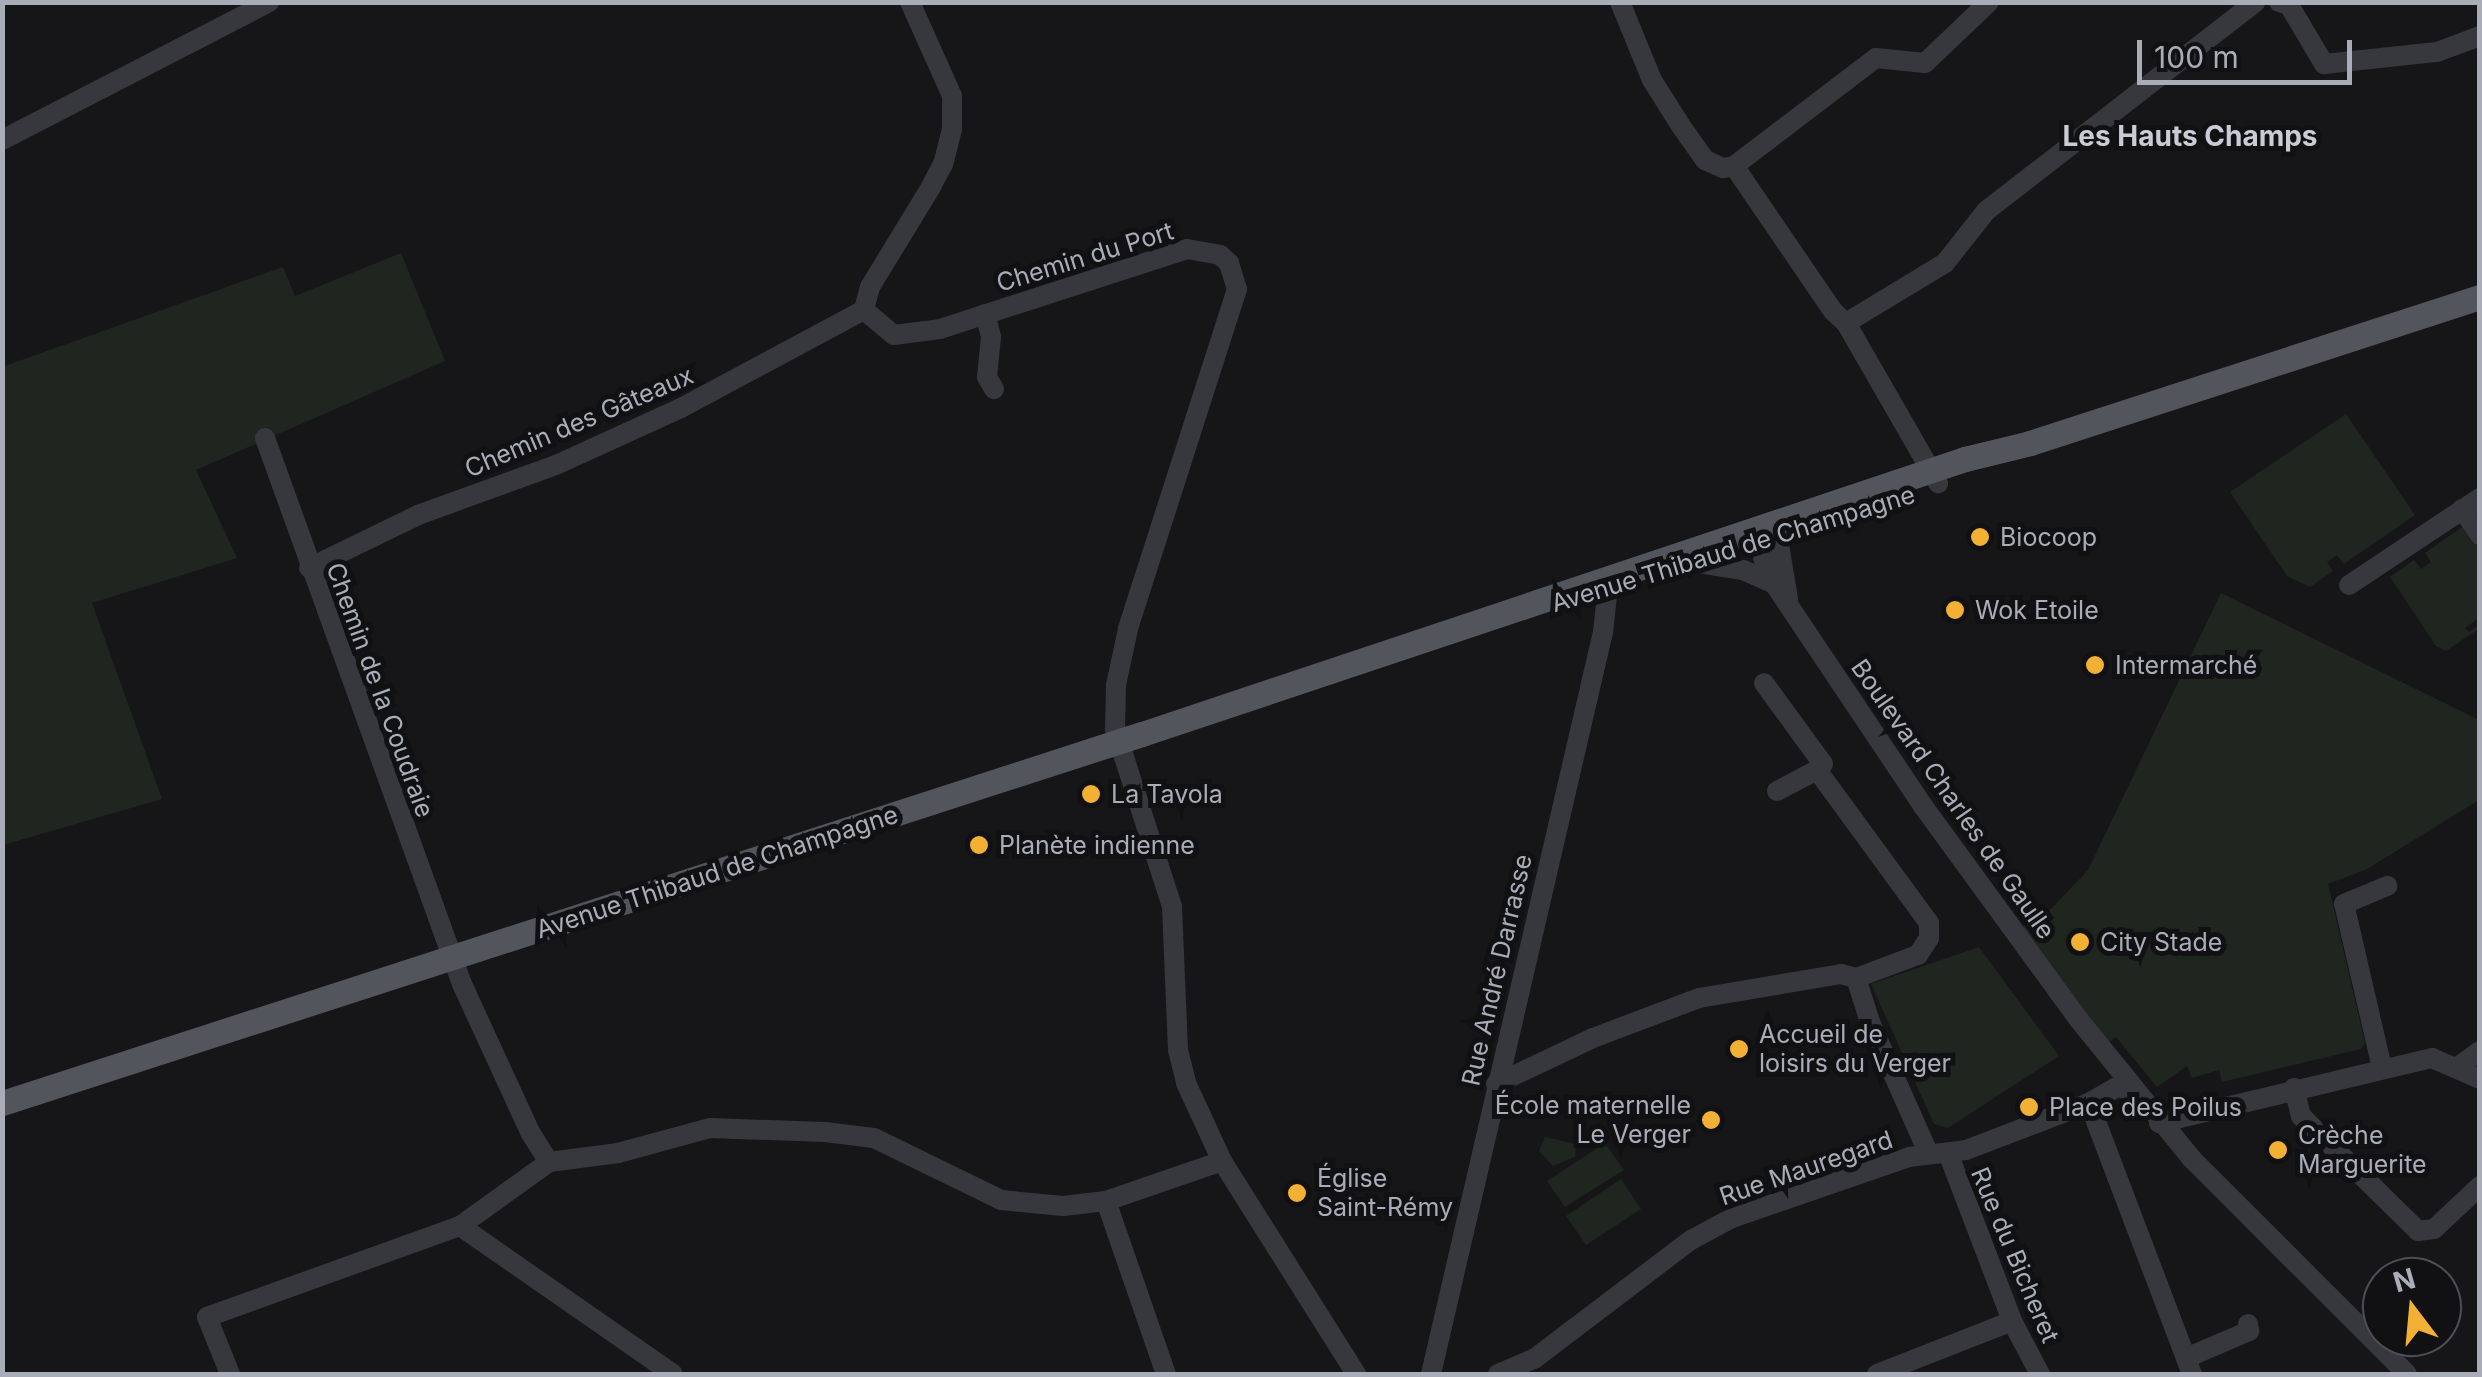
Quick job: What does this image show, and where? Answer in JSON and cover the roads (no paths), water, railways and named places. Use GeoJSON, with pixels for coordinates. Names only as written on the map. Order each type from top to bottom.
{"type":"FeatureCollection","features":[{"type":"Feature","properties":{"kind":"main road","name":"Avenue Thibaud de Champagne"},"geometry":{"type":"LineString","coordinates":[[1609,584],[1698,563],[2030,442],[2480,297]]}},
{"type":"Feature","properties":{"kind":"main road","name":"Avenue Thibaud de Champagne"},"geometry":{"type":"LineString","coordinates":[[2,1103],[1431,638],[1768,537]]}},
{"type":"Feature","properties":{"kind":"street"},"geometry":{"type":"LineString","coordinates":[[2,140],[268,2]]}},
{"type":"Feature","properties":{"kind":"street"},"geometry":{"type":"LineString","coordinates":[[864,310],[870,287],[943,164],[952,129],[952,96],[910,2]]}},
{"type":"Feature","properties":{"kind":"street"},"geometry":{"type":"LineString","coordinates":[[1620,2],[1652,80],[1705,160],[1723,168],[1734,166],[1876,58],[1925,63],[1989,2]]}},
{"type":"Feature","properties":{"kind":"street"},"geometry":{"type":"LineString","coordinates":[[1846,323],[1945,263],[1986,211],[2255,2]]}},
{"type":"Feature","properties":{"kind":"street"},"geometry":{"type":"LineString","coordinates":[[2279,2],[2289,5],[2324,64],[2437,52],[2480,36]]}},
{"type":"Feature","properties":{"kind":"street"},"geometry":{"type":"LineString","coordinates":[[1734,166],[1832,311],[1846,323],[1936,477]]}},
{"type":"Feature","properties":{"kind":"street","name":"Chemin du Port"},"geometry":{"type":"LineString","coordinates":[[864,310],[894,335],[911,336],[1187,250],[1220,256],[1229,262],[1238,289],[1128,629],[1113,711],[1118,742],[1172,907],[1178,1050],[1186,1083],[1222,1161],[1356,1374]]}},
{"type":"Feature","properties":{"kind":"street","name":"Chemin des Gâteaux"},"geometry":{"type":"LineString","coordinates":[[308,568],[418,516],[556,465],[663,416],[864,310]]}},
{"type":"Feature","properties":{"kind":"street"},"geometry":{"type":"LineString","coordinates":[[986,314],[991,337],[987,377],[994,388]]}},
{"type":"Feature","properties":{"kind":"street","name":"Chemin de la Coudraie"},"geometry":{"type":"LineString","coordinates":[[265,438],[308,568],[452,958],[490,1051],[550,1162]]}},
{"type":"Feature","properties":{"kind":"street"},"geometry":{"type":"LineString","coordinates":[[2349,585],[2471,504],[2480,534]]}},
{"type":"Feature","properties":{"kind":"street","name":"Boulevard Charles de Gaulle"},"geometry":{"type":"LineString","coordinates":[[1768,537],[1767,573],[1923,806],[2134,1090],[2159,1122],[2407,1374]]}},
{"type":"Feature","properties":{"kind":"street"},"geometry":{"type":"LineString","coordinates":[[1698,563],[1743,570],[1782,592]]}},
{"type":"Feature","properties":{"kind":"street","name":"Rue André Darrasse"},"geometry":{"type":"LineString","coordinates":[[1431,1374],[1603,632],[1609,584]]}},
{"type":"Feature","properties":{"kind":"street"},"geometry":{"type":"LineString","coordinates":[[1764,682],[1823,764],[1777,791]]}},
{"type":"Feature","properties":{"kind":"street"},"geometry":{"type":"LineString","coordinates":[[1496,1084],[1593,1038],[1699,998],[1841,974],[1856,978],[1918,955],[1929,938],[1929,923],[1816,770]]}},
{"type":"Feature","properties":{"kind":"street"},"geometry":{"type":"LineString","coordinates":[[2382,1068],[2344,904],[2387,886]]}},
{"type":"Feature","properties":{"kind":"street","name":"Rue Mauregard"},"geometry":{"type":"LineString","coordinates":[[1498,1374],[1534,1359],[1708,1230],[1751,1210],[1938,1153],[1870,1022],[1856,978]]}},
{"type":"Feature","properties":{"kind":"street"},"geometry":{"type":"LineString","coordinates":[[2459,1066],[2480,1051]]}},
{"type":"Feature","properties":{"kind":"street"},"geometry":{"type":"LineString","coordinates":[[2159,1122],[2432,1058],[2459,1066],[2480,1079]]}},
{"type":"Feature","properties":{"kind":"street"},"geometry":{"type":"LineString","coordinates":[[1938,1153],[2089,1103],[2117,1087],[2134,1090]]}},
{"type":"Feature","properties":{"kind":"street"},"geometry":{"type":"LineString","coordinates":[[2294,1088],[2301,1116],[2418,1230],[2434,1229],[2480,1186]]}},
{"type":"Feature","properties":{"kind":"street"},"geometry":{"type":"LineString","coordinates":[[2089,1103],[2189,1366],[2249,1331],[2248,1324]]}},
{"type":"Feature","properties":{"kind":"street"},"geometry":{"type":"LineString","coordinates":[[230,1374],[208,1317],[460,1226],[550,1162],[618,1153],[710,1128],[760,1127],[874,1138],[981,1192],[1023,1205],[1106,1201],[1222,1161]]}},
{"type":"Feature","properties":{"kind":"street","name":"Rue du Bicheret"},"geometry":{"type":"LineString","coordinates":[[1938,1153],[2012,1321],[2040,1374]]}},
{"type":"Feature","properties":{"kind":"street"},"geometry":{"type":"LineString","coordinates":[[1106,1201],[1166,1374]]}},
{"type":"Feature","properties":{"kind":"street"},"geometry":{"type":"LineString","coordinates":[[460,1226],[674,1374]]}},
{"type":"Feature","properties":{"kind":"street"},"geometry":{"type":"LineString","coordinates":[[1877,1374],[2012,1321]]}},
{"type":"Feature","properties":{"kind":"place","name":"Biocoop"},"geometry":{"type":"Point","coordinates":[1980,537]}},
{"type":"Feature","properties":{"kind":"place","name":"Wok Etoile"},"geometry":{"type":"Point","coordinates":[1955,610]}},
{"type":"Feature","properties":{"kind":"place","name":"Intermarché"},"geometry":{"type":"Point","coordinates":[2095,665]}},
{"type":"Feature","properties":{"kind":"place","name":"La Tavola"},"geometry":{"type":"Point","coordinates":[1091,794]}},
{"type":"Feature","properties":{"kind":"place","name":"Planète indienne"},"geometry":{"type":"Point","coordinates":[979,845]}},
{"type":"Feature","properties":{"kind":"place","name":"City Stade"},"geometry":{"type":"Point","coordinates":[2080,942]}},
{"type":"Feature","properties":{"kind":"place","name":"Accueil de loisirs du Verger"},"geometry":{"type":"Point","coordinates":[1739,1049]}},
{"type":"Feature","properties":{"kind":"place","name":"Place des Poilus"},"geometry":{"type":"Point","coordinates":[2029,1107]}},
{"type":"Feature","properties":{"kind":"place","name":"École maternelle Le Verger"},"geometry":{"type":"Point","coordinates":[1711,1120]}},
{"type":"Feature","properties":{"kind":"place","name":"Crèche Marguerite"},"geometry":{"type":"Point","coordinates":[2278,1150]}},
{"type":"Feature","properties":{"kind":"place","name":"Église Saint-Rémy"},"geometry":{"type":"Point","coordinates":[1297,1193]}},
{"type":"Feature","properties":{"kind":"district","name":"Les Hauts Champs"},"geometry":{"type":"Point","coordinates":[2190,136]}}]}
